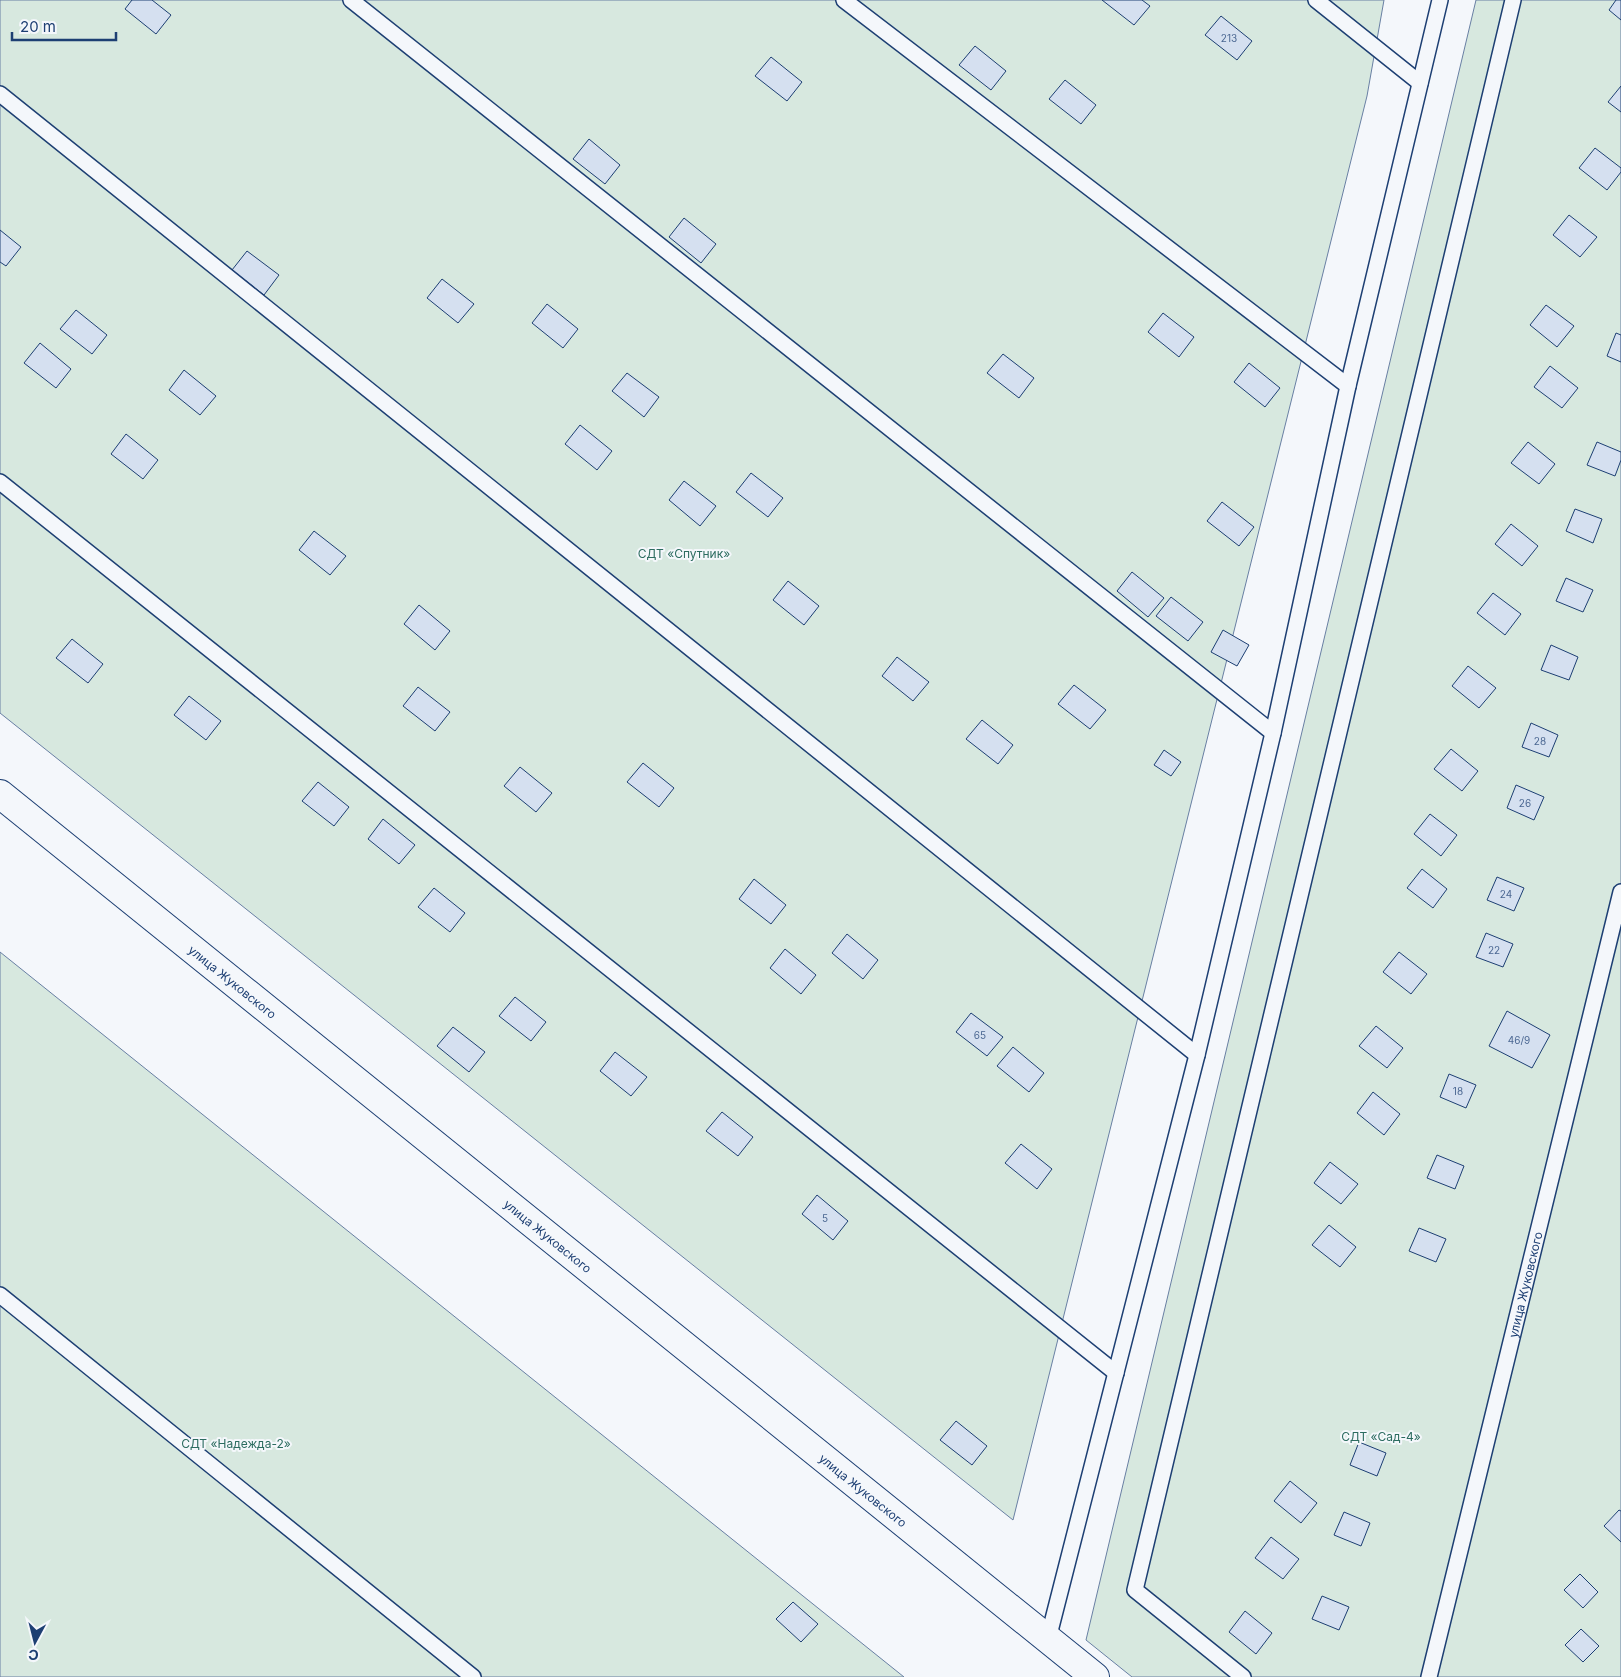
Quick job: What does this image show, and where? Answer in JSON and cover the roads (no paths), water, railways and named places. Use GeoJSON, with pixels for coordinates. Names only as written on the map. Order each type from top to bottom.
{"type":"FeatureCollection","features":[{"type":"Feature","properties":{"kind":"main road","name":"улица Жуковского"},"geometry":{"type":"LineString","coordinates":[[0,794],[1095,1677]]}},
{"type":"Feature","properties":{"kind":"lane"},"geometry":{"type":"LineString","coordinates":[[351,0],[1273,733]]}},
{"type":"Feature","properties":{"kind":"lane"},"geometry":{"type":"LineString","coordinates":[[844,0],[1348,386]]}},
{"type":"Feature","properties":{"kind":"lane"},"geometry":{"type":"LineString","coordinates":[[1316,0],[1420,83]]}},
{"type":"Feature","properties":{"kind":"lane"},"geometry":{"type":"LineString","coordinates":[[1048,1639],[1197,1055],[1273,733],[1348,386],[1440,0]]}},
{"type":"Feature","properties":{"kind":"lane"},"geometry":{"type":"LineString","coordinates":[[1243,1677],[1135,1590],[1513,0]]}},
{"type":"Feature","properties":{"kind":"lane"},"geometry":{"type":"LineString","coordinates":[[0,94],[1197,1055]]}},
{"type":"Feature","properties":{"kind":"lane"},"geometry":{"type":"LineString","coordinates":[[0,482],[1116,1373]]}},
{"type":"Feature","properties":{"kind":"lane","name":"улица Жуковского"},"geometry":{"type":"LineString","coordinates":[[1428,1677],[1621,892]]}},
{"type":"Feature","properties":{"kind":"lane"},"geometry":{"type":"LineString","coordinates":[[0,1295],[473,1677]]}},
{"type":"Feature","properties":{"kind":"park label","name":"СДТ «Спутник»"},"geometry":{"type":"Point","coordinates":[684,553]}},
{"type":"Feature","properties":{"kind":"park label","name":"СДТ «Сад-4»"},"geometry":{"type":"Point","coordinates":[1381,1436]}},
{"type":"Feature","properties":{"kind":"park label","name":"СДТ «Надежда-2»"},"geometry":{"type":"Point","coordinates":[236,1443]}}]}
